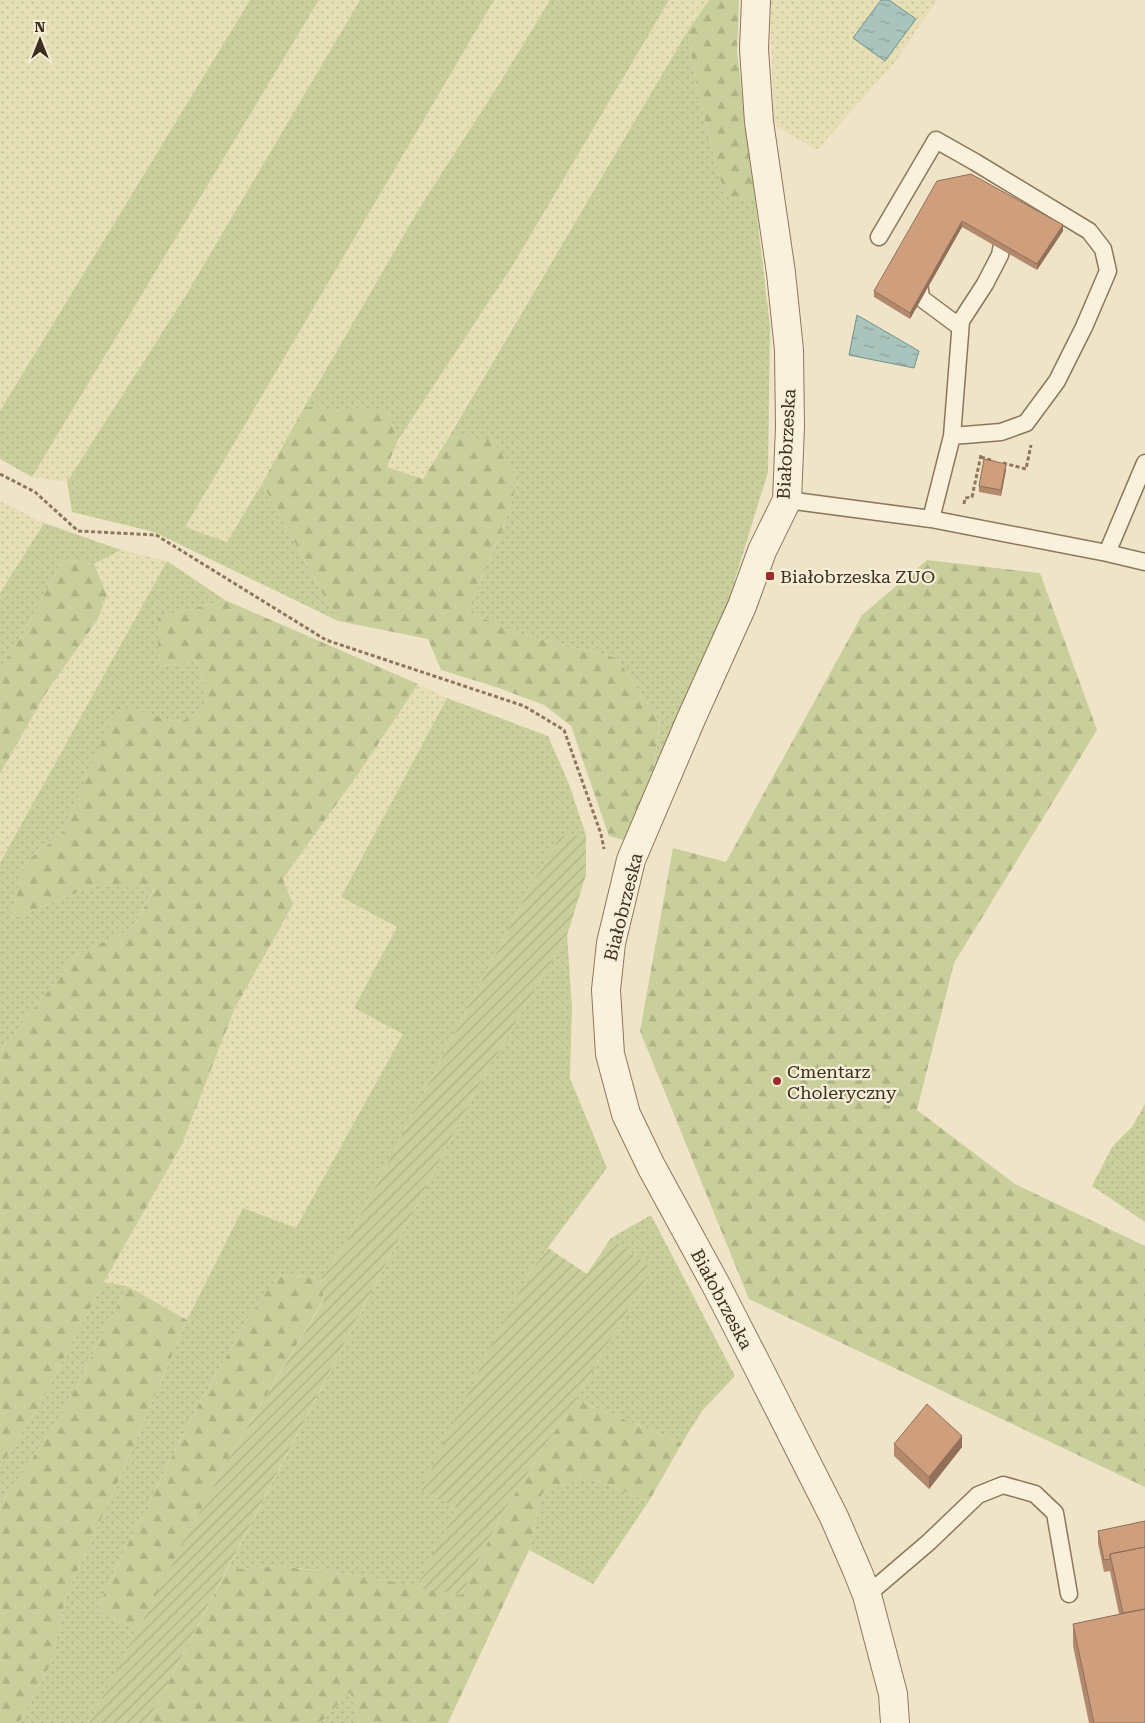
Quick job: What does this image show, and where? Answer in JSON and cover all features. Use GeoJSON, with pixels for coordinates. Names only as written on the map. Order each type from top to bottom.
{"type":"FeatureCollection","features":[{"type":"Feature","properties":{"kind":"street","name":"Białobrzeska"},"geometry":{"type":"LineString","coordinates":[[756,0],[754,49],[759,122],[781,273],[789,350],[790,427],[787,500],[762,551],[742,606],[691,719],[632,860],[611,943],[606,990],[610,1054],[626,1114],[651,1166],[716,1285],[834,1517],[868,1595],[893,1694],[895,1723]]}},
{"type":"Feature","properties":{"kind":"lane"},"geometry":{"type":"LineString","coordinates":[[879,237],[936,140],[1089,231],[1103,250],[1108,271],[1084,327],[1057,381],[1026,423],[1000,432],[952,436]]}},
{"type":"Feature","properties":{"kind":"lane"},"geometry":{"type":"LineString","coordinates":[[931,519],[952,436],[961,321],[985,284],[1000,255],[1003,239],[982,227]]}},
{"type":"Feature","properties":{"kind":"lane"},"geometry":{"type":"LineString","coordinates":[[928,264],[919,282],[921,298],[960,327]]}},
{"type":"Feature","properties":{"kind":"lane"},"geometry":{"type":"LineString","coordinates":[[1106,553],[1145,463]]}},
{"type":"Feature","properties":{"kind":"lane"},"geometry":{"type":"LineString","coordinates":[[787,500],[931,519],[1145,562]]}},
{"type":"Feature","properties":{"kind":"lane"},"geometry":{"type":"LineString","coordinates":[[868,1595],[929,1542],[978,1495],[1003,1485],[1035,1494],[1055,1513],[1069,1594]]}},
{"type":"Feature","properties":{"kind":"path"},"geometry":{"type":"LineString","coordinates":[[980,457],[1026,469],[1032,443]]}},
{"type":"Feature","properties":{"kind":"path"},"geometry":{"type":"LineString","coordinates":[[0,474],[35,492],[78,531],[156,536],[326,640],[524,706],[564,730],[601,834],[604,852]]}},
{"type":"Feature","properties":{"kind":"shaded area"},"geometry":{"type":"Polygon","coordinates":[[[0,0],[250,0],[0,411],[0,0]]]}},
{"type":"Feature","properties":{"kind":"shaded area"},"geometry":{"type":"Polygon","coordinates":[[[319,0],[360,0],[186,295],[67,482],[32,477],[319,0]]]}},
{"type":"Feature","properties":{"kind":"shaded area"},"geometry":{"type":"Polygon","coordinates":[[[494,0],[550,0],[420,207],[227,542],[185,527],[494,0]]]}},
{"type":"Feature","properties":{"kind":"shaded area"},"geometry":{"type":"Polygon","coordinates":[[[669,0],[709,0],[687,32],[423,479],[387,467],[398,440],[513,265],[669,0]]]}},
{"type":"Feature","properties":{"kind":"shaded area"},"geometry":{"type":"Polygon","coordinates":[[[770,0],[937,0],[896,61],[817,150],[774,125],[770,0]]]}},
{"type":"Feature","properties":{"kind":"shaded area"},"geometry":{"type":"Polygon","coordinates":[[[0,501],[44,523],[0,593],[0,501]]]}},
{"type":"Feature","properties":{"kind":"shaded area"},"geometry":{"type":"Polygon","coordinates":[[[121,550],[167,561],[0,863],[0,774],[46,693],[98,619],[107,595],[94,564],[121,550]]]}},
{"type":"Feature","properties":{"kind":"shaded area"},"geometry":{"type":"Polygon","coordinates":[[[418,684],[447,698],[341,897],[397,927],[354,1008],[403,1034],[296,1229],[243,1208],[187,1320],[127,1286],[104,1282],[182,1144],[234,1010],[293,906],[283,879],[363,767],[418,684]]]}},
{"type":"Feature","properties":{"kind":"green space"},"geometry":{"type":"Polygon","coordinates":[[[250,0],[319,0],[32,477],[0,459],[0,411],[250,0]]]}},
{"type":"Feature","properties":{"kind":"green space"},"geometry":{"type":"Polygon","coordinates":[[[360,0],[494,0],[185,527],[227,542],[262,483],[338,621],[154,532],[72,512],[67,482],[186,295],[360,0]]]}},
{"type":"Feature","properties":{"kind":"green space"},"geometry":{"type":"Polygon","coordinates":[[[550,0],[669,0],[513,265],[398,440],[388,411],[341,411],[305,406],[420,207],[550,0]]]}},
{"type":"Feature","properties":{"kind":"green space"},"geometry":{"type":"Polygon","coordinates":[[[709,0],[739,0],[737,52],[755,198],[725,197],[698,94],[687,32],[709,0]]]}},
{"type":"Feature","properties":{"kind":"green space"},"geometry":{"type":"Polygon","coordinates":[[[687,32],[698,94],[725,197],[755,198],[770,327],[768,472],[724,615],[654,767],[660,722],[617,658],[517,633],[467,611],[503,528],[518,481],[450,435],[687,32]]]}},
{"type":"Feature","properties":{"kind":"green space"},"geometry":{"type":"Polygon","coordinates":[[[305,406],[341,411],[388,411],[398,440],[387,467],[423,479],[450,435],[493,440],[518,481],[503,528],[467,611],[517,633],[617,658],[660,722],[654,767],[627,841],[609,836],[571,726],[544,705],[499,688],[441,670],[428,639],[338,621],[262,483],[305,406]]]}},
{"type":"Feature","properties":{"kind":"green space"},"geometry":{"type":"Polygon","coordinates":[[[44,523],[121,550],[94,564],[63,560],[27,627],[0,669],[0,593],[44,523]]]}},
{"type":"Feature","properties":{"kind":"green space"},"geometry":{"type":"Polygon","coordinates":[[[63,560],[94,564],[107,595],[98,619],[46,693],[0,774],[0,669],[27,627],[63,560]]]}},
{"type":"Feature","properties":{"kind":"green space"},"geometry":{"type":"Polygon","coordinates":[[[927,560],[1040,573],[1097,730],[954,963],[917,1110],[1015,1184],[1145,1246],[1145,1487],[749,1299],[640,1031],[673,848],[726,862],[862,615],[927,560]]]}},
{"type":"Feature","properties":{"kind":"green space"},"geometry":{"type":"Polygon","coordinates":[[[167,561],[225,600],[158,618],[158,667],[198,661],[208,707],[180,722],[117,707],[62,834],[25,862],[11,918],[95,886],[155,887],[132,929],[78,954],[4,1046],[0,1054],[0,863],[167,561]]]}},
{"type":"Feature","properties":{"kind":"green space"},"geometry":{"type":"Polygon","coordinates":[[[225,600],[418,684],[363,767],[283,879],[293,905],[234,1010],[182,1144],[104,1282],[40,1404],[0,1467],[0,1054],[4,1046],[78,954],[132,929],[155,888],[95,886],[11,918],[25,862],[62,834],[117,706],[180,722],[208,707],[198,661],[158,667],[158,618],[225,600]]]}},
{"type":"Feature","properties":{"kind":"green space"},"geometry":{"type":"Polygon","coordinates":[[[447,698],[548,736],[569,784],[586,835],[561,837],[534,880],[346,1243],[321,1278],[279,1275],[251,1313],[193,1415],[114,1571],[97,1610],[138,1631],[89,1723],[19,1723],[51,1663],[66,1596],[117,1484],[187,1320],[243,1208],[296,1228],[403,1034],[354,1008],[397,927],[341,897],[447,698]]]}},
{"type":"Feature","properties":{"kind":"green space"},"geometry":{"type":"Polygon","coordinates":[[[586,835],[586,875],[567,935],[481,1081],[147,1723],[89,1723],[225,1464],[324,1300],[321,1278],[346,1243],[534,880],[561,836],[586,835]]]}},
{"type":"Feature","properties":{"kind":"green space"},"geometry":{"type":"Polygon","coordinates":[[[567,935],[572,1007],[570,1078],[607,1168],[529,1273],[422,1490],[457,1508],[417,1588],[361,1576],[280,1566],[227,1570],[481,1081],[567,935]]]}},
{"type":"Feature","properties":{"kind":"green space"},"geometry":{"type":"Polygon","coordinates":[[[1145,1104],[1145,1222],[1092,1186],[1112,1147],[1132,1127],[1145,1104]]]}},
{"type":"Feature","properties":{"kind":"green space"},"geometry":{"type":"Polygon","coordinates":[[[651,1215],[735,1376],[702,1411],[682,1443],[576,1400],[652,1268],[611,1238],[651,1215]]]}},
{"type":"Feature","properties":{"kind":"green space"},"geometry":{"type":"Polygon","coordinates":[[[611,1238],[652,1268],[576,1400],[501,1516],[461,1595],[416,1588],[457,1508],[421,1490],[529,1273],[548,1248],[587,1274],[611,1238]]]}},
{"type":"Feature","properties":{"kind":"green space"},"geometry":{"type":"Polygon","coordinates":[[[279,1275],[321,1278],[324,1299],[225,1464],[138,1631],[97,1610],[114,1571],[193,1415],[251,1313],[279,1275]]]}},
{"type":"Feature","properties":{"kind":"green space"},"geometry":{"type":"Polygon","coordinates":[[[104,1282],[127,1286],[64,1411],[0,1506],[0,1467],[40,1404],[104,1282]]]}},
{"type":"Feature","properties":{"kind":"green space"},"geometry":{"type":"Polygon","coordinates":[[[127,1286],[187,1320],[117,1484],[66,1596],[51,1663],[19,1723],[0,1723],[0,1506],[64,1411],[127,1286]]]}},
{"type":"Feature","properties":{"kind":"green space"},"geometry":{"type":"Polygon","coordinates":[[[576,1400],[682,1443],[649,1501],[586,1477],[542,1493],[529,1550],[448,1723],[359,1723],[350,1692],[320,1723],[147,1723],[227,1570],[279,1566],[361,1576],[461,1595],[501,1516],[576,1400]]]}},
{"type":"Feature","properties":{"kind":"green space"},"geometry":{"type":"Polygon","coordinates":[[[586,1477],[649,1501],[593,1584],[529,1550],[542,1493],[586,1477]]]}},
{"type":"Feature","properties":{"kind":"green space"},"geometry":{"type":"Polygon","coordinates":[[[350,1692],[359,1723],[320,1723],[350,1692]]]}},
{"type":"Feature","properties":{"kind":"water"},"geometry":{"type":"Polygon","coordinates":[[[881,0],[889,0],[916,19],[885,61],[853,38],[881,0]]]}},
{"type":"Feature","properties":{"kind":"water"},"geometry":{"type":"Polygon","coordinates":[[[857,315],[919,351],[914,368],[849,355],[857,315]]]}},
{"type":"Feature","properties":{"kind":"building"},"geometry":{"type":"Polygon","coordinates":[[[971,174],[1063,225],[1037,264],[962,221],[910,313],[874,291],[937,181],[971,174]]]}},
{"type":"Feature","properties":{"kind":"building"},"geometry":{"type":"Polygon","coordinates":[[[984,459],[1006,464],[1001,490],[979,486],[984,459]]]}},
{"type":"Feature","properties":{"kind":"building"},"geometry":{"type":"Polygon","coordinates":[[[927,1404],[962,1436],[929,1477],[894,1444],[927,1404]]]}},
{"type":"Feature","properties":{"kind":"building"},"geometry":{"type":"Polygon","coordinates":[[[1145,1521],[1145,1547],[1110,1554],[1110,1559],[1104,1560],[1098,1531],[1145,1521]]]}},
{"type":"Feature","properties":{"kind":"building"},"geometry":{"type":"Polygon","coordinates":[[[1145,1547],[1145,1609],[1123,1613],[1110,1554],[1145,1547]]]}},
{"type":"Feature","properties":{"kind":"building"},"geometry":{"type":"Polygon","coordinates":[[[1145,1609],[1145,1723],[1094,1723],[1073,1624],[1145,1609]]]}},
{"type":"Feature","properties":{"kind":"place","name":"Białobrzeska ZUO"},"geometry":{"type":"Point","coordinates":[770,576]}},
{"type":"Feature","properties":{"kind":"place","name":"Cmentarz Choleryczny"},"geometry":{"type":"Point","coordinates":[777,1081]}}]}
